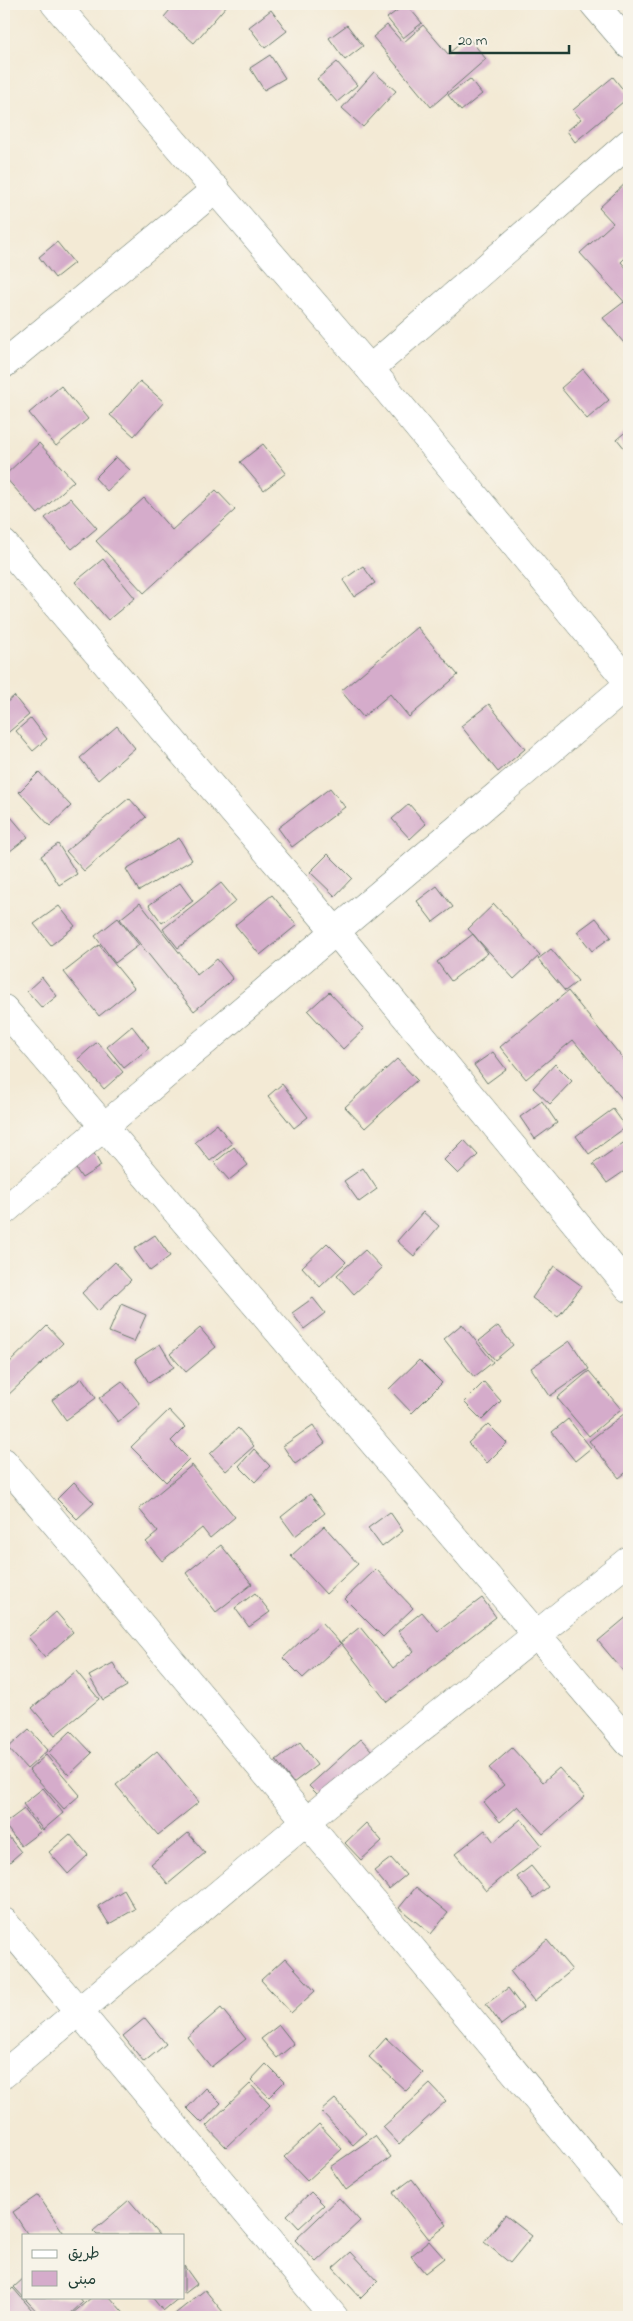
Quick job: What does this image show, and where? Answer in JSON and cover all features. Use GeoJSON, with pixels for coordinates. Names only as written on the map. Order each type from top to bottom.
{"type":"FeatureCollection","features":[{"type":"Feature","properties":{"kind":"street"},"geometry":{"type":"LineString","coordinates":[[4,1211],[629,684],[370,369],[55,4]]}},
{"type":"Feature","properties":{"kind":"street"},"geometry":{"type":"LineString","coordinates":[[594,4],[629,46]]}},
{"type":"Feature","properties":{"kind":"street"},"geometry":{"type":"LineString","coordinates":[[370,369],[629,143]]}},
{"type":"Feature","properties":{"kind":"street"},"geometry":{"type":"LineString","coordinates":[[4,364],[216,189]]}},
{"type":"Feature","properties":{"kind":"street"},"geometry":{"type":"LineString","coordinates":[[4,544],[336,932],[629,1288]]}},
{"type":"Feature","properties":{"kind":"street"},"geometry":{"type":"LineString","coordinates":[[4,1009],[629,1744]]}},
{"type":"Feature","properties":{"kind":"street"},"geometry":{"type":"LineString","coordinates":[[4,1462],[306,1821],[629,2210]]}},
{"type":"Feature","properties":{"kind":"street"},"geometry":{"type":"LineString","coordinates":[[4,2074],[78,2010],[306,1821],[629,1560]]}},
{"type":"Feature","properties":{"kind":"street"},"geometry":{"type":"LineString","coordinates":[[4,1922],[334,2317]]}},
{"type":"Feature","properties":{"kind":"building"},"geometry":{"type":"Polygon","coordinates":[[[175,4],[228,4],[194,43],[164,17],[175,4]]]}},
{"type":"Feature","properties":{"kind":"building"},"geometry":{"type":"Polygon","coordinates":[[[406,4],[422,23],[403,38],[387,18],[406,4]]]}},
{"type":"Feature","properties":{"kind":"building"},"geometry":{"type":"Polygon","coordinates":[[[271,10],[287,31],[265,48],[249,27],[271,10]]]}},
{"type":"Feature","properties":{"kind":"building"},"geometry":{"type":"Polygon","coordinates":[[[347,25],[363,46],[345,60],[329,38],[347,25]]]}},
{"type":"Feature","properties":{"kind":"building"},"geometry":{"type":"Polygon","coordinates":[[[387,25],[403,43],[423,25],[448,54],[468,37],[486,59],[431,107],[373,37],[387,25]]]}},
{"type":"Feature","properties":{"kind":"building"},"geometry":{"type":"Polygon","coordinates":[[[270,55],[285,78],[264,90],[250,68],[270,55]]]}},
{"type":"Feature","properties":{"kind":"building"},"geometry":{"type":"Polygon","coordinates":[[[337,62],[357,85],[337,102],[317,79],[337,62]]]}},
{"type":"Feature","properties":{"kind":"building"},"geometry":{"type":"Polygon","coordinates":[[[374,72],[396,91],[363,127],[342,108],[374,72]]]}},
{"type":"Feature","properties":{"kind":"building"},"geometry":{"type":"Polygon","coordinates":[[[613,77],[629,97],[575,142],[567,131],[581,119],[573,110],[613,77]]]}},
{"type":"Feature","properties":{"kind":"building"},"geometry":{"type":"Polygon","coordinates":[[[470,79],[482,94],[461,111],[448,95],[470,79]]]}},
{"type":"Feature","properties":{"kind":"building"},"geometry":{"type":"Polygon","coordinates":[[[629,180],[629,254],[621,262],[629,271],[629,307],[580,253],[613,223],[599,208],[629,180]]]}},
{"type":"Feature","properties":{"kind":"building"},"geometry":{"type":"Polygon","coordinates":[[[57,242],[74,263],[55,278],[39,257],[57,242]]]}},
{"type":"Feature","properties":{"kind":"building"},"geometry":{"type":"Polygon","coordinates":[[[624,302],[629,309],[629,349],[603,318],[624,302]]]}},
{"type":"Feature","properties":{"kind":"building"},"geometry":{"type":"Polygon","coordinates":[[[583,369],[609,400],[587,419],[561,388],[583,369]]]}},
{"type":"Feature","properties":{"kind":"building"},"geometry":{"type":"Polygon","coordinates":[[[140,381],[164,402],[134,436],[110,415],[140,381]]]}},
{"type":"Feature","properties":{"kind":"building"},"geometry":{"type":"Polygon","coordinates":[[[61,386],[88,419],[56,446],[29,413],[61,386]]]}},
{"type":"Feature","properties":{"kind":"building"},"geometry":{"type":"Polygon","coordinates":[[[629,429],[629,454],[617,439],[629,429]]]}},
{"type":"Feature","properties":{"kind":"building"},"geometry":{"type":"Polygon","coordinates":[[[39,443],[74,481],[38,514],[4,476],[39,443]]]}},
{"type":"Feature","properties":{"kind":"building"},"geometry":{"type":"Polygon","coordinates":[[[263,444],[286,473],[264,490],[240,462],[263,444]]]}},
{"type":"Feature","properties":{"kind":"building"},"geometry":{"type":"Polygon","coordinates":[[[116,457],[130,470],[107,491],[95,478],[116,457]]]}},
{"type":"Feature","properties":{"kind":"building"},"geometry":{"type":"Polygon","coordinates":[[[216,490],[235,510],[144,593],[96,541],[144,498],[172,530],[216,490]]]}},
{"type":"Feature","properties":{"kind":"building"},"geometry":{"type":"Polygon","coordinates":[[[70,498],[97,528],[72,549],[45,518],[70,498]]]}},
{"type":"Feature","properties":{"kind":"building"},"geometry":{"type":"Polygon","coordinates":[[[103,559],[135,598],[108,620],[75,582],[103,559]]]}},
{"type":"Feature","properties":{"kind":"building"},"geometry":{"type":"Polygon","coordinates":[[[363,566],[375,583],[354,597],[343,580],[363,566]]]}},
{"type":"Feature","properties":{"kind":"building"},"geometry":{"type":"Polygon","coordinates":[[[417,627],[458,675],[409,717],[390,694],[363,717],[341,691],[417,627]]]}},
{"type":"Feature","properties":{"kind":"building"},"geometry":{"type":"Polygon","coordinates":[[[14,696],[29,715],[4,736],[4,705],[14,696]]]}},
{"type":"Feature","properties":{"kind":"building"},"geometry":{"type":"Polygon","coordinates":[[[489,704],[525,749],[498,772],[461,726],[489,704]]]}},
{"type":"Feature","properties":{"kind":"building"},"geometry":{"type":"Polygon","coordinates":[[[31,718],[47,739],[33,751],[16,731],[31,718]]]}},
{"type":"Feature","properties":{"kind":"building"},"geometry":{"type":"Polygon","coordinates":[[[117,726],[135,748],[98,780],[80,758],[117,726]]]}},
{"type":"Feature","properties":{"kind":"building"},"geometry":{"type":"Polygon","coordinates":[[[39,772],[71,806],[50,826],[19,792],[39,772]]]}},
{"type":"Feature","properties":{"kind":"building"},"geometry":{"type":"Polygon","coordinates":[[[330,788],[345,807],[292,847],[278,828],[330,788]]]}},
{"type":"Feature","properties":{"kind":"building"},"geometry":{"type":"Polygon","coordinates":[[[129,798],[146,817],[84,871],[66,851],[129,798]]]}},
{"type":"Feature","properties":{"kind":"building"},"geometry":{"type":"Polygon","coordinates":[[[409,804],[426,824],[410,839],[392,819],[409,804]]]}},
{"type":"Feature","properties":{"kind":"building"},"geometry":{"type":"Polygon","coordinates":[[[11,817],[28,837],[5,855],[4,823],[11,817]]]}},
{"type":"Feature","properties":{"kind":"building"},"geometry":{"type":"Polygon","coordinates":[[[179,838],[192,860],[139,891],[126,869],[179,838]]]}},
{"type":"Feature","properties":{"kind":"building"},"geometry":{"type":"Polygon","coordinates":[[[58,844],[77,874],[59,885],[41,856],[58,844]]]}},
{"type":"Feature","properties":{"kind":"building"},"geometry":{"type":"Polygon","coordinates":[[[328,854],[352,878],[335,896],[310,872],[328,854]]]}},
{"type":"Feature","properties":{"kind":"building"},"geometry":{"type":"Polygon","coordinates":[[[180,883],[193,901],[162,923],[149,905],[180,883]]]}},
{"type":"Feature","properties":{"kind":"building"},"geometry":{"type":"Polygon","coordinates":[[[221,883],[236,901],[178,948],[163,929],[221,883]]]}},
{"type":"Feature","properties":{"kind":"building"},"geometry":{"type":"Polygon","coordinates":[[[437,886],[453,907],[433,922],[417,901],[437,886]]]}},
{"type":"Feature","properties":{"kind":"building"},"geometry":{"type":"Polygon","coordinates":[[[272,895],[297,925],[260,955],[235,925],[272,895]]]}},
{"type":"Feature","properties":{"kind":"building"},"geometry":{"type":"Polygon","coordinates":[[[140,903],[197,975],[217,959],[233,979],[194,1011],[120,919],[140,903]]]}},
{"type":"Feature","properties":{"kind":"building"},"geometry":{"type":"Polygon","coordinates":[[[494,904],[540,955],[514,979],[468,929],[494,904]]]}},
{"type":"Feature","properties":{"kind":"building"},"geometry":{"type":"Polygon","coordinates":[[[59,906],[75,926],[51,945],[34,924],[59,906]]]}},
{"type":"Feature","properties":{"kind":"building"},"geometry":{"type":"Polygon","coordinates":[[[118,918],[139,945],[115,963],[95,936],[118,918]]]}},
{"type":"Feature","properties":{"kind":"building"},"geometry":{"type":"Polygon","coordinates":[[[596,918],[611,937],[592,951],[577,932],[596,918]]]}},
{"type":"Feature","properties":{"kind":"building"},"geometry":{"type":"Polygon","coordinates":[[[473,934],[488,953],[451,981],[437,962],[473,934]]]}},
{"type":"Feature","properties":{"kind":"building"},"geometry":{"type":"Polygon","coordinates":[[[99,945],[134,988],[99,1016],[64,972],[99,945]]]}},
{"type":"Feature","properties":{"kind":"building"},"geometry":{"type":"Polygon","coordinates":[[[551,949],[578,981],[565,991],[538,959],[551,949]]]}},
{"type":"Feature","properties":{"kind":"building"},"geometry":{"type":"Polygon","coordinates":[[[42,977],[57,996],[42,1008],[27,991],[42,977]]]}},
{"type":"Feature","properties":{"kind":"building"},"geometry":{"type":"Polygon","coordinates":[[[568,991],[629,1066],[629,1107],[573,1040],[526,1079],[500,1047],[568,991]]]}},
{"type":"Feature","properties":{"kind":"building"},"geometry":{"type":"Polygon","coordinates":[[[329,992],[364,1029],[343,1049],[308,1011],[329,992]]]}},
{"type":"Feature","properties":{"kind":"building"},"geometry":{"type":"Polygon","coordinates":[[[132,1026],[149,1048],[124,1068],[107,1047],[132,1026]]]}},
{"type":"Feature","properties":{"kind":"building"},"geometry":{"type":"Polygon","coordinates":[[[97,1042],[123,1072],[104,1089],[78,1059],[97,1042]]]}},
{"type":"Feature","properties":{"kind":"building"},"geometry":{"type":"Polygon","coordinates":[[[493,1052],[506,1069],[487,1083],[474,1065],[493,1052]]]}},
{"type":"Feature","properties":{"kind":"building"},"geometry":{"type":"Polygon","coordinates":[[[397,1059],[417,1080],[365,1128],[345,1107],[397,1059]]]}},
{"type":"Feature","properties":{"kind":"building"},"geometry":{"type":"Polygon","coordinates":[[[555,1064],[572,1081],[550,1104],[533,1088],[555,1064]]]}},
{"type":"Feature","properties":{"kind":"building"},"geometry":{"type":"Polygon","coordinates":[[[282,1084],[308,1117],[294,1128],[268,1096],[282,1084]]]}},
{"type":"Feature","properties":{"kind":"building"},"geometry":{"type":"Polygon","coordinates":[[[542,1101],[557,1123],[535,1139],[520,1117],[542,1101]]]}},
{"type":"Feature","properties":{"kind":"building"},"geometry":{"type":"Polygon","coordinates":[[[613,1109],[626,1127],[589,1154],[576,1136],[613,1109]]]}},
{"type":"Feature","properties":{"kind":"building"},"geometry":{"type":"Polygon","coordinates":[[[217,1124],[232,1144],[210,1161],[195,1142],[217,1124]]]}},
{"type":"Feature","properties":{"kind":"building"},"geometry":{"type":"Polygon","coordinates":[[[629,1139],[629,1168],[607,1183],[593,1164],[629,1139]]]}},
{"type":"Feature","properties":{"kind":"building"},"geometry":{"type":"Polygon","coordinates":[[[464,1140],[478,1155],[458,1174],[444,1160],[464,1140]]]}},
{"type":"Feature","properties":{"kind":"building"},"geometry":{"type":"Polygon","coordinates":[[[89,1144],[101,1166],[82,1178],[68,1157],[89,1144]]]}},
{"type":"Feature","properties":{"kind":"building"},"geometry":{"type":"Polygon","coordinates":[[[234,1147],[248,1165],[229,1180],[214,1163],[234,1147]]]}},
{"type":"Feature","properties":{"kind":"building"},"geometry":{"type":"Polygon","coordinates":[[[363,1168],[377,1189],[359,1202],[344,1181],[363,1168]]]}},
{"type":"Feature","properties":{"kind":"building"},"geometry":{"type":"Polygon","coordinates":[[[423,1212],[439,1226],[414,1256],[397,1241],[423,1212]]]}},
{"type":"Feature","properties":{"kind":"building"},"geometry":{"type":"Polygon","coordinates":[[[155,1235],[170,1256],[150,1271],[134,1249],[155,1235]]]}},
{"type":"Feature","properties":{"kind":"building"},"geometry":{"type":"Polygon","coordinates":[[[327,1243],[346,1262],[320,1287],[302,1267],[327,1243]]]}},
{"type":"Feature","properties":{"kind":"building"},"geometry":{"type":"Polygon","coordinates":[[[365,1250],[382,1268],[354,1294],[337,1275],[365,1250]]]}},
{"type":"Feature","properties":{"kind":"building"},"geometry":{"type":"Polygon","coordinates":[[[115,1262],[131,1280],[98,1311],[82,1293],[115,1262]]]}},
{"type":"Feature","properties":{"kind":"building"},"geometry":{"type":"Polygon","coordinates":[[[554,1266],[582,1286],[558,1317],[532,1298],[554,1266]]]}},
{"type":"Feature","properties":{"kind":"building"},"geometry":{"type":"Polygon","coordinates":[[[313,1298],[325,1313],[304,1329],[292,1313],[313,1298]]]}},
{"type":"Feature","properties":{"kind":"building"},"geometry":{"type":"Polygon","coordinates":[[[121,1304],[146,1315],[134,1342],[109,1332],[121,1304]]]}},
{"type":"Feature","properties":{"kind":"building"},"geometry":{"type":"Polygon","coordinates":[[[462,1324],[493,1362],[474,1377],[444,1339],[462,1324]]]}},
{"type":"Feature","properties":{"kind":"building"},"geometry":{"type":"Polygon","coordinates":[[[47,1326],[63,1343],[4,1399],[4,1368],[47,1326]]]}},
{"type":"Feature","properties":{"kind":"building"},"geometry":{"type":"Polygon","coordinates":[[[498,1326],[513,1345],[495,1360],[479,1341],[498,1326]]]}},
{"type":"Feature","properties":{"kind":"building"},"geometry":{"type":"Polygon","coordinates":[[[200,1328],[216,1347],[186,1372],[170,1354],[200,1328]]]}},
{"type":"Feature","properties":{"kind":"building"},"geometry":{"type":"Polygon","coordinates":[[[570,1341],[589,1369],[550,1396],[531,1368],[570,1341]]]}},
{"type":"Feature","properties":{"kind":"building"},"geometry":{"type":"Polygon","coordinates":[[[160,1344],[174,1367],[149,1383],[135,1360],[160,1344]]]}},
{"type":"Feature","properties":{"kind":"building"},"geometry":{"type":"Polygon","coordinates":[[[419,1360],[442,1383],[412,1413],[389,1389],[419,1360]]]}},
{"type":"Feature","properties":{"kind":"building"},"geometry":{"type":"Polygon","coordinates":[[[589,1371],[621,1409],[589,1436],[557,1398],[589,1371]]]}},
{"type":"Feature","properties":{"kind":"building"},"geometry":{"type":"Polygon","coordinates":[[[82,1378],[96,1398],[66,1420],[52,1400],[82,1378]]]}},
{"type":"Feature","properties":{"kind":"building"},"geometry":{"type":"Polygon","coordinates":[[[122,1381],[140,1404],[118,1422],[99,1398],[122,1381]]]}},
{"type":"Feature","properties":{"kind":"building"},"geometry":{"type":"Polygon","coordinates":[[[484,1382],[501,1401],[482,1420],[464,1402],[484,1382]]]}},
{"type":"Feature","properties":{"kind":"building"},"geometry":{"type":"Polygon","coordinates":[[[169,1410],[185,1427],[171,1441],[189,1459],[166,1482],[131,1447],[169,1410]]]}},
{"type":"Feature","properties":{"kind":"building"},"geometry":{"type":"Polygon","coordinates":[[[625,1413],[629,1419],[629,1470],[619,1478],[589,1441],[625,1413]]]}},
{"type":"Feature","properties":{"kind":"building"},"geometry":{"type":"Polygon","coordinates":[[[568,1419],[591,1448],[575,1461],[552,1432],[568,1419]]]}},
{"type":"Feature","properties":{"kind":"building"},"geometry":{"type":"Polygon","coordinates":[[[488,1424],[507,1443],[487,1463],[468,1443],[488,1424]]]}},
{"type":"Feature","properties":{"kind":"building"},"geometry":{"type":"Polygon","coordinates":[[[313,1425],[325,1443],[295,1464],[283,1446],[313,1425]]]}},
{"type":"Feature","properties":{"kind":"building"},"geometry":{"type":"Polygon","coordinates":[[[238,1428],[254,1446],[226,1471],[210,1454],[238,1428]]]}},
{"type":"Feature","properties":{"kind":"building"},"geometry":{"type":"Polygon","coordinates":[[[254,1449],[270,1466],[255,1482],[239,1466],[254,1449]]]}},
{"type":"Feature","properties":{"kind":"building"},"geometry":{"type":"Polygon","coordinates":[[[192,1465],[235,1517],[210,1538],[202,1528],[162,1561],[146,1542],[158,1532],[139,1509],[192,1465]]]}},
{"type":"Feature","properties":{"kind":"building"},"geometry":{"type":"Polygon","coordinates":[[[74,1482],[94,1503],[77,1519],[57,1499],[74,1482]]]}},
{"type":"Feature","properties":{"kind":"building"},"geometry":{"type":"Polygon","coordinates":[[[310,1494],[325,1513],[295,1536],[281,1517],[310,1494]]]}},
{"type":"Feature","properties":{"kind":"building"},"geometry":{"type":"Polygon","coordinates":[[[390,1512],[403,1531],[382,1547],[368,1528],[390,1512]]]}},
{"type":"Feature","properties":{"kind":"building"},"geometry":{"type":"Polygon","coordinates":[[[324,1526],[358,1564],[326,1594],[291,1556],[324,1526]]]}},
{"type":"Feature","properties":{"kind":"building"},"geometry":{"type":"Polygon","coordinates":[[[221,1545],[252,1584],[216,1612],[186,1573],[221,1545]]]}},
{"type":"Feature","properties":{"kind":"building"},"geometry":{"type":"Polygon","coordinates":[[[376,1569],[413,1608],[383,1637],[345,1599],[376,1569]]]}},
{"type":"Feature","properties":{"kind":"building"},"geometry":{"type":"Polygon","coordinates":[[[255,1593],[270,1612],[249,1627],[235,1608],[255,1593]]]}},
{"type":"Feature","properties":{"kind":"building"},"geometry":{"type":"Polygon","coordinates":[[[482,1598],[496,1617],[387,1702],[341,1643],[303,1678],[283,1658],[321,1622],[340,1643],[360,1627],[393,1668],[414,1651],[398,1631],[422,1612],[438,1631],[482,1598]]]}},
{"type":"Feature","properties":{"kind":"building"},"geometry":{"type":"Polygon","coordinates":[[[56,1612],[73,1632],[45,1657],[28,1637],[56,1612]]]}},
{"type":"Feature","properties":{"kind":"building"},"geometry":{"type":"Polygon","coordinates":[[[629,1615],[629,1678],[598,1641],[629,1615]]]}},
{"type":"Feature","properties":{"kind":"building"},"geometry":{"type":"Polygon","coordinates":[[[113,1663],[127,1686],[103,1700],[89,1676],[113,1663]]]}},
{"type":"Feature","properties":{"kind":"building"},"geometry":{"type":"Polygon","coordinates":[[[76,1671],[99,1699],[55,1735],[32,1708],[76,1671]]]}},
{"type":"Feature","properties":{"kind":"building"},"geometry":{"type":"Polygon","coordinates":[[[29,1729],[48,1750],[27,1769],[8,1748],[29,1729]]]}},
{"type":"Feature","properties":{"kind":"building"},"geometry":{"type":"Polygon","coordinates":[[[71,1731],[92,1753],[69,1775],[48,1753],[71,1731]]]}},
{"type":"Feature","properties":{"kind":"building"},"geometry":{"type":"Polygon","coordinates":[[[361,1739],[373,1752],[321,1798],[309,1786],[361,1739]]]}},
{"type":"Feature","properties":{"kind":"building"},"geometry":{"type":"Polygon","coordinates":[[[300,1742],[317,1765],[293,1783],[276,1760],[300,1742]]]}},
{"type":"Feature","properties":{"kind":"building"},"geometry":{"type":"Polygon","coordinates":[[[512,1748],[543,1782],[559,1768],[585,1797],[543,1834],[518,1806],[500,1822],[484,1802],[504,1785],[489,1768],[512,1748]]]}},
{"type":"Feature","properties":{"kind":"building"},"geometry":{"type":"Polygon","coordinates":[[[157,1751],[199,1802],[158,1835],[116,1785],[157,1751]]]}},
{"type":"Feature","properties":{"kind":"building"},"geometry":{"type":"Polygon","coordinates":[[[46,1755],[80,1795],[64,1809],[29,1770],[46,1755]]]}},
{"type":"Feature","properties":{"kind":"building"},"geometry":{"type":"Polygon","coordinates":[[[43,1788],[63,1813],[43,1830],[23,1804],[43,1788]]]}},
{"type":"Feature","properties":{"kind":"building"},"geometry":{"type":"Polygon","coordinates":[[[24,1809],[41,1831],[21,1846],[4,1824],[24,1809]]]}},
{"type":"Feature","properties":{"kind":"building"},"geometry":{"type":"Polygon","coordinates":[[[521,1819],[542,1845],[486,1891],[455,1854],[485,1830],[494,1842],[521,1819]]]}},
{"type":"Feature","properties":{"kind":"building"},"geometry":{"type":"Polygon","coordinates":[[[366,1823],[382,1841],[361,1860],[345,1843],[366,1823]]]}},
{"type":"Feature","properties":{"kind":"building"},"geometry":{"type":"Polygon","coordinates":[[[4,1831],[21,1852],[4,1867],[4,1831]]]}},
{"type":"Feature","properties":{"kind":"building"},"geometry":{"type":"Polygon","coordinates":[[[188,1833],[205,1853],[168,1884],[151,1864],[188,1833]]]}},
{"type":"Feature","properties":{"kind":"building"},"geometry":{"type":"Polygon","coordinates":[[[70,1834],[88,1855],[68,1874],[49,1852],[70,1834]]]}},
{"type":"Feature","properties":{"kind":"building"},"geometry":{"type":"Polygon","coordinates":[[[391,1858],[406,1875],[389,1889],[374,1871],[391,1858]]]}},
{"type":"Feature","properties":{"kind":"building"},"geometry":{"type":"Polygon","coordinates":[[[531,1866],[548,1887],[534,1898],[517,1877],[531,1866]]]}},
{"type":"Feature","properties":{"kind":"building"},"geometry":{"type":"Polygon","coordinates":[[[416,1887],[448,1913],[431,1934],[399,1908],[416,1887]]]}},
{"type":"Feature","properties":{"kind":"building"},"geometry":{"type":"Polygon","coordinates":[[[124,1890],[135,1909],[109,1924],[98,1906],[124,1890]]]}},
{"type":"Feature","properties":{"kind":"building"},"geometry":{"type":"Polygon","coordinates":[[[547,1940],[572,1970],[534,2001],[510,1971],[547,1940]]]}},
{"type":"Feature","properties":{"kind":"building"},"geometry":{"type":"Polygon","coordinates":[[[285,1958],[315,1991],[291,2013],[261,1980],[285,1958]]]}},
{"type":"Feature","properties":{"kind":"building"},"geometry":{"type":"Polygon","coordinates":[[[508,1988],[523,2008],[501,2025],[486,2004],[508,1988]]]}},
{"type":"Feature","properties":{"kind":"building"},"geometry":{"type":"Polygon","coordinates":[[[221,2008],[246,2039],[211,2067],[187,2037],[221,2008]]]}},
{"type":"Feature","properties":{"kind":"building"},"geometry":{"type":"Polygon","coordinates":[[[145,2018],[166,2044],[144,2062],[123,2036],[145,2018]]]}},
{"type":"Feature","properties":{"kind":"building"},"geometry":{"type":"Polygon","coordinates":[[[279,2025],[294,2044],[277,2058],[261,2039],[279,2025]]]}},
{"type":"Feature","properties":{"kind":"building"},"geometry":{"type":"Polygon","coordinates":[[[386,2038],[423,2073],[406,2091],[369,2057],[386,2038]]]}},
{"type":"Feature","properties":{"kind":"building"},"geometry":{"type":"Polygon","coordinates":[[[266,2064],[284,2082],[269,2097],[251,2080],[266,2064]]]}},
{"type":"Feature","properties":{"kind":"building"},"geometry":{"type":"Polygon","coordinates":[[[250,2084],[270,2105],[226,2147],[206,2126],[250,2084]]]}},
{"type":"Feature","properties":{"kind":"building"},"geometry":{"type":"Polygon","coordinates":[[[430,2084],[446,2101],[399,2144],[383,2127],[430,2084]]]}},
{"type":"Feature","properties":{"kind":"building"},"geometry":{"type":"Polygon","coordinates":[[[206,2088],[221,2103],[202,2123],[187,2108],[206,2088]]]}},
{"type":"Feature","properties":{"kind":"building"},"geometry":{"type":"Polygon","coordinates":[[[335,2099],[366,2133],[353,2145],[321,2111],[335,2099]]]}},
{"type":"Feature","properties":{"kind":"building"},"geometry":{"type":"Polygon","coordinates":[[[319,2124],[342,2149],[307,2181],[284,2157],[319,2124]]]}},
{"type":"Feature","properties":{"kind":"building"},"geometry":{"type":"Polygon","coordinates":[[[375,2136],[391,2157],[346,2190],[330,2167],[375,2136]]]}},
{"type":"Feature","properties":{"kind":"building"},"geometry":{"type":"Polygon","coordinates":[[[412,2179],[447,2225],[429,2239],[393,2193],[412,2179]]]}},
{"type":"Feature","properties":{"kind":"building"},"geometry":{"type":"Polygon","coordinates":[[[311,2192],[324,2205],[299,2228],[287,2215],[311,2192]]]}},
{"type":"Feature","properties":{"kind":"building"},"geometry":{"type":"Polygon","coordinates":[[[38,2195],[64,2234],[27,2234],[13,2212],[38,2195]]]}},
{"type":"Feature","properties":{"kind":"building"},"geometry":{"type":"Polygon","coordinates":[[[339,2198],[360,2221],[316,2262],[295,2240],[339,2198]]]}},
{"type":"Feature","properties":{"kind":"building"},"geometry":{"type":"Polygon","coordinates":[[[129,2200],[158,2234],[96,2234],[93,2231],[129,2200]]]}},
{"type":"Feature","properties":{"kind":"building"},"geometry":{"type":"Polygon","coordinates":[[[505,2215],[532,2236],[510,2263],[484,2242],[505,2215]]]}},
{"type":"Feature","properties":{"kind":"building"},"geometry":{"type":"Polygon","coordinates":[[[429,2241],[444,2258],[425,2273],[411,2256],[429,2241]]]}},
{"type":"Feature","properties":{"kind":"building"},"geometry":{"type":"Polygon","coordinates":[[[351,2252],[378,2281],[361,2298],[333,2268],[351,2252]]]}},
{"type":"Feature","properties":{"kind":"building"},"geometry":{"type":"Polygon","coordinates":[[[185,2267],[197,2284],[185,2293],[185,2267]]]}},
{"type":"Feature","properties":{"kind":"building"},"geometry":{"type":"Polygon","coordinates":[[[22,2280],[22,2296],[14,2287],[22,2280]]]}},
{"type":"Feature","properties":{"kind":"building"},"geometry":{"type":"Polygon","coordinates":[[[13,2288],[32,2310],[23,2317],[4,2317],[4,2296],[13,2288]]]}},
{"type":"Feature","properties":{"kind":"building"},"geometry":{"type":"Polygon","coordinates":[[[205,2290],[227,2317],[171,2317],[205,2290]]]}},
{"type":"Feature","properties":{"kind":"building"},"geometry":{"type":"Polygon","coordinates":[[[24,2298],[80,2298],[83,2302],[67,2317],[42,2317],[24,2298]]]}},
{"type":"Feature","properties":{"kind":"building"},"geometry":{"type":"Polygon","coordinates":[[[91,2298],[111,2298],[127,2317],[74,2317],[72,2314],[91,2298]]]}},
{"type":"Feature","properties":{"kind":"building"},"geometry":{"type":"Polygon","coordinates":[[[153,2298],[179,2298],[163,2311],[153,2298]]]}}]}
